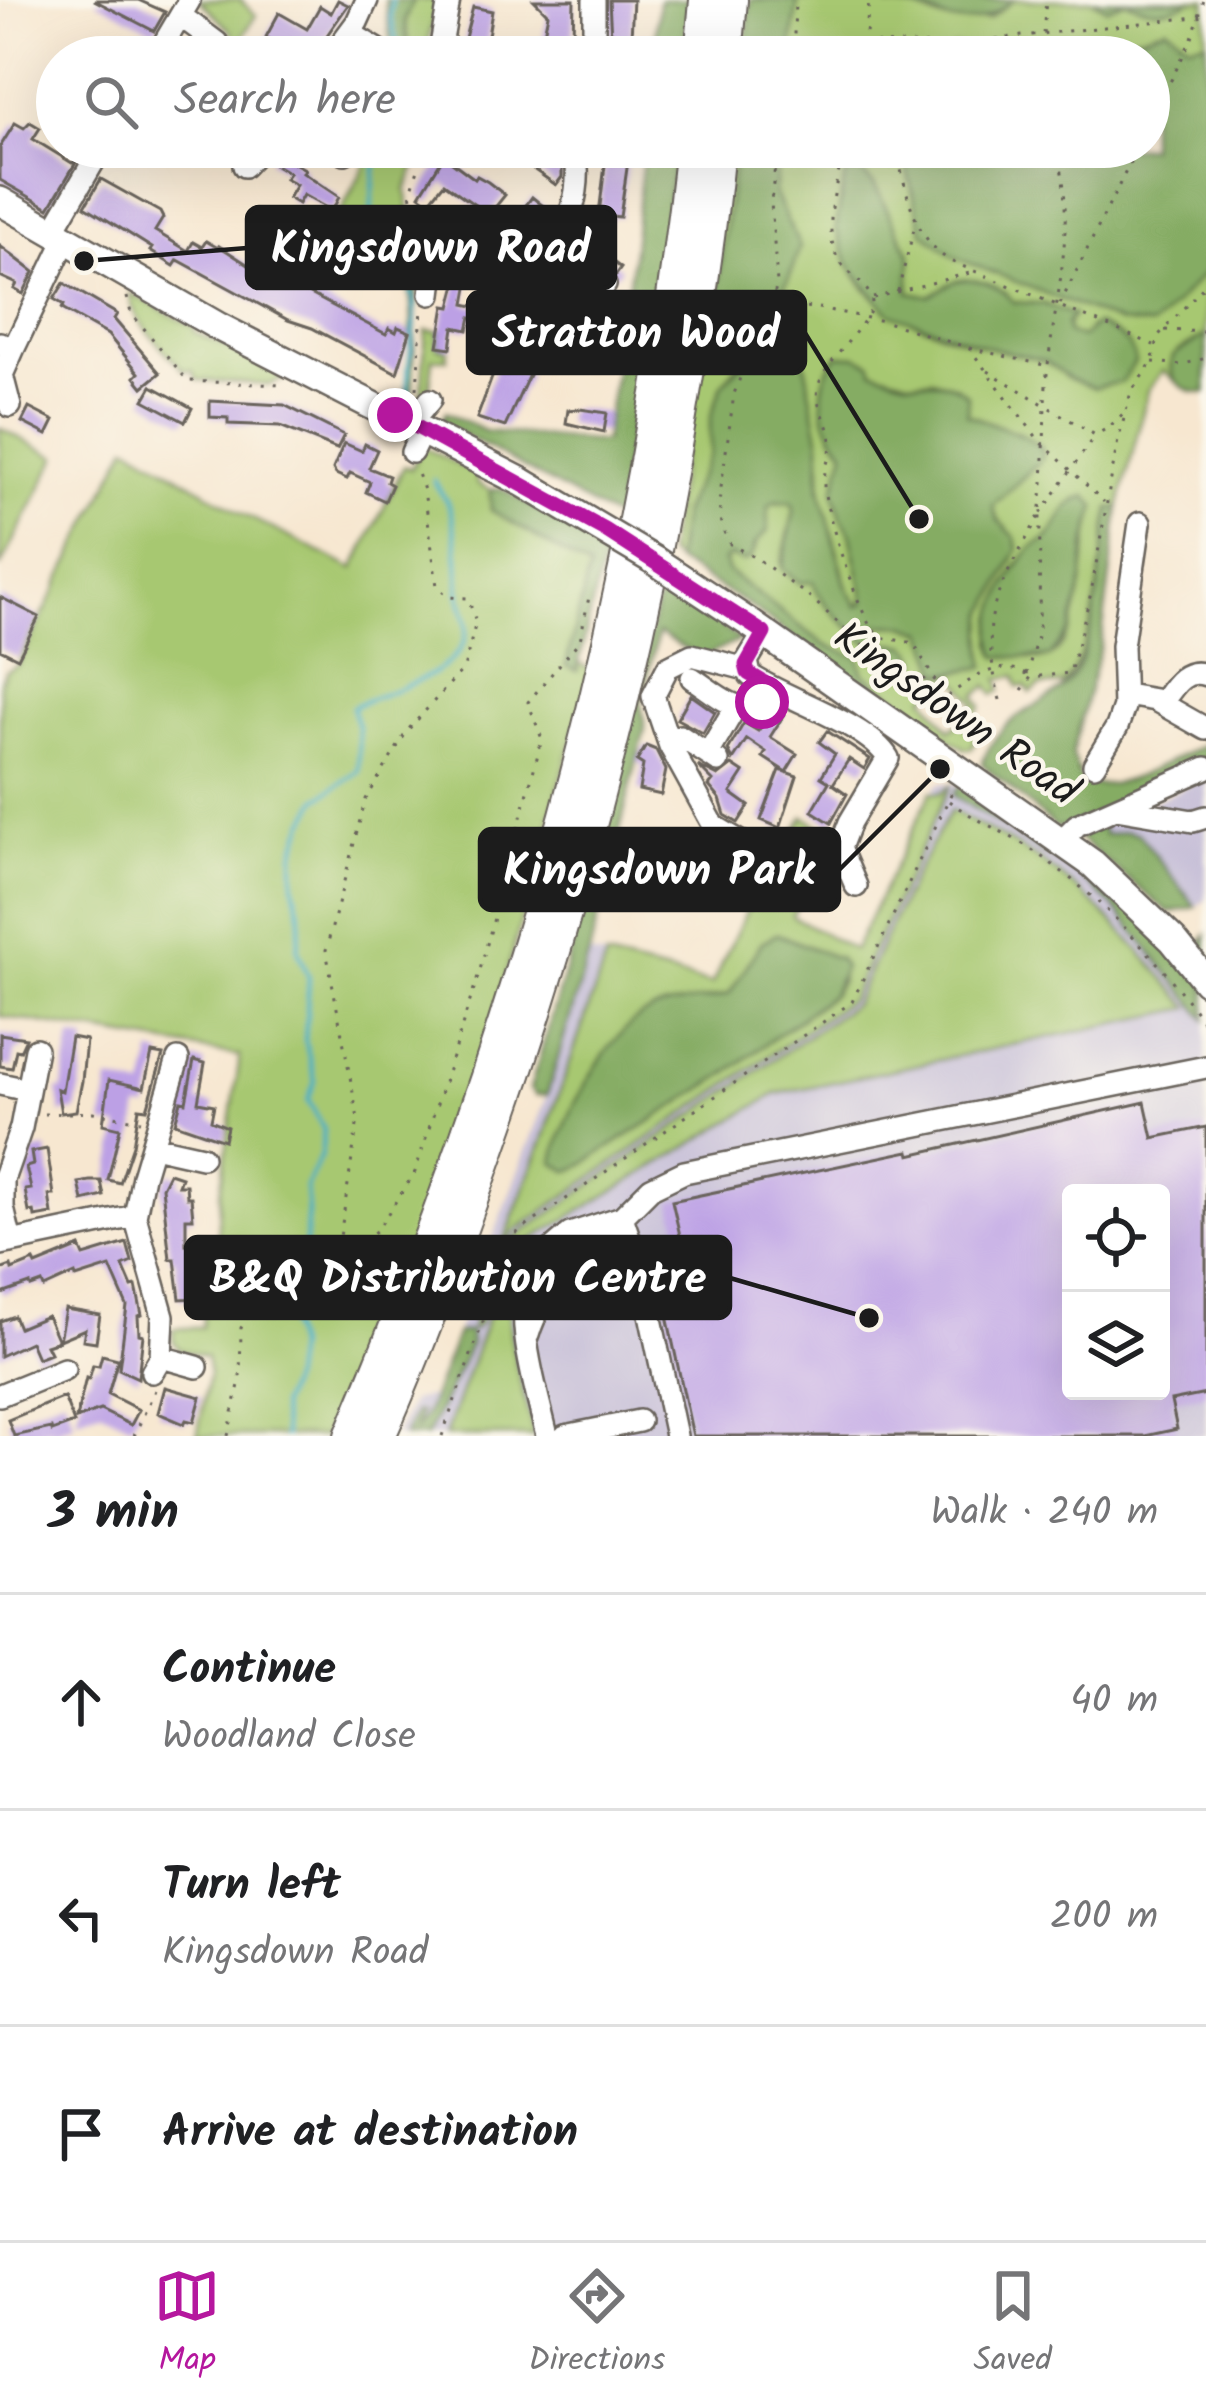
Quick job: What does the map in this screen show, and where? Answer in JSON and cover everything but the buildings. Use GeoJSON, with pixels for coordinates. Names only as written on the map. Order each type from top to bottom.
{"type":"FeatureCollection","features":[{"type":"Feature","properties":{"kind":"highway"},"geometry":{"type":"LineString","coordinates":[[702,36],[705,0]]}},
{"type":"Feature","properties":{"kind":"highway"},"geometry":{"type":"LineString","coordinates":[[729,36],[732,0]]}},
{"type":"Feature","properties":{"kind":"highway"},"geometry":{"type":"LineString","coordinates":[[350,1436],[423,1253],[492,1060],[575,781],[640,492],[688,168]]}},
{"type":"Feature","properties":{"kind":"highway"},"geometry":{"type":"LineString","coordinates":[[380,1436],[455,1251],[522,1060],[583,862],[662,526],[698,314],[716,168]]}},
{"type":"Feature","properties":{"kind":"main road","name":"Kingsdown Road"},"geometry":{"type":"LineString","coordinates":[[0,201],[415,435],[522,482],[657,562],[1062,840],[1116,883],[1173,940],[1206,982]]}},
{"type":"Feature","properties":{"kind":"street"},"geometry":{"type":"LineString","coordinates":[[348,36],[367,0]]}},
{"type":"Feature","properties":{"kind":"street"},"geometry":{"type":"LineString","coordinates":[[443,36],[449,0]]}},
{"type":"Feature","properties":{"kind":"street"},"geometry":{"type":"LineString","coordinates":[[592,36],[594,0]]}},
{"type":"Feature","properties":{"kind":"street"},"geometry":{"type":"LineString","coordinates":[[189,12],[211,36]]}},
{"type":"Feature","properties":{"kind":"street"},"geometry":{"type":"LineString","coordinates":[[350,33],[354,36]]}},
{"type":"Feature","properties":{"kind":"street"},"geometry":{"type":"LineString","coordinates":[[10,406],[2,375],[6,346],[92,168]]}},
{"type":"Feature","properties":{"kind":"street"},"geometry":{"type":"LineString","coordinates":[[515,327],[574,206],[578,168]]}},
{"type":"Feature","properties":{"kind":"street"},"geometry":{"type":"LineString","coordinates":[[431,294],[444,238],[460,224],[502,236],[586,291],[605,285]]}},
{"type":"Feature","properties":{"kind":"street"},"geometry":{"type":"LineString","coordinates":[[415,435],[430,400]]}},
{"type":"Feature","properties":{"kind":"street"},"geometry":{"type":"LineString","coordinates":[[1094,765],[1117,727],[1126,695],[1122,646],[1140,523]]}},
{"type":"Feature","properties":{"kind":"street"},"geometry":{"type":"LineString","coordinates":[[746,669],[758,628]]}},
{"type":"Feature","properties":{"kind":"street"},"geometry":{"type":"LineString","coordinates":[[746,845],[714,826],[670,746],[652,696],[668,667],[692,655],[746,669],[887,754],[888,763],[850,822],[840,848],[856,886]]}},
{"type":"Feature","properties":{"kind":"street"},"geometry":{"type":"LineString","coordinates":[[1162,703],[1184,676],[1206,675]]}},
{"type":"Feature","properties":{"kind":"street"},"geometry":{"type":"LineString","coordinates":[[692,678],[736,706],[757,708],[771,687]]}},
{"type":"Feature","properties":{"kind":"street"},"geometry":{"type":"LineString","coordinates":[[1126,695],[1162,703],[1206,730]]}},
{"type":"Feature","properties":{"kind":"street"},"geometry":{"type":"LineString","coordinates":[[680,736],[713,757],[736,706]]}},
{"type":"Feature","properties":{"kind":"street"},"geometry":{"type":"LineString","coordinates":[[1062,840],[1077,825],[1206,768]]}},
{"type":"Feature","properties":{"kind":"street"},"geometry":{"type":"LineString","coordinates":[[1116,808],[1193,821],[1206,817]]}},
{"type":"Feature","properties":{"kind":"street"},"geometry":{"type":"LineString","coordinates":[[36,1049],[24,1114],[3,1180],[6,1243],[135,1216]]}},
{"type":"Feature","properties":{"kind":"street"},"geometry":{"type":"LineString","coordinates":[[178,1059],[135,1216],[161,1305],[157,1364],[197,1367]]}},
{"type":"Feature","properties":{"kind":"street"},"geometry":{"type":"LineString","coordinates":[[526,1342],[536,1315],[568,1269],[651,1188],[684,1172],[1206,1067]]}},
{"type":"Feature","properties":{"kind":"street"},"geometry":{"type":"LineString","coordinates":[[0,1084],[28,1090]]}},
{"type":"Feature","properties":{"kind":"street"},"geometry":{"type":"LineString","coordinates":[[156,1134],[202,1157]]}},
{"type":"Feature","properties":{"kind":"street"},"geometry":{"type":"LineString","coordinates":[[547,1436],[523,1312],[531,1267],[570,1234],[622,1216]]}},
{"type":"Feature","properties":{"kind":"street"},"geometry":{"type":"LineString","coordinates":[[622,1216],[641,1272],[676,1436]]}},
{"type":"Feature","properties":{"kind":"street"},"geometry":{"type":"LineString","coordinates":[[0,1395],[64,1369]]}},
{"type":"Feature","properties":{"kind":"street"},"geometry":{"type":"LineString","coordinates":[[565,1436],[639,1421]]}},
{"type":"Feature","properties":{"kind":"path"},"geometry":{"type":"LineString","coordinates":[[794,36],[795,0]]}},
{"type":"Feature","properties":{"kind":"path"},"geometry":{"type":"LineString","coordinates":[[865,36],[869,0]]}},
{"type":"Feature","properties":{"kind":"path"},"geometry":{"type":"LineString","coordinates":[[1041,34],[1046,0]]}},
{"type":"Feature","properties":{"kind":"path"},"geometry":{"type":"LineString","coordinates":[[1170,78],[1204,0]]}},
{"type":"Feature","properties":{"kind":"path"},"geometry":{"type":"LineString","coordinates":[[1022,36],[1206,16]]}},
{"type":"Feature","properties":{"kind":"path"},"geometry":{"type":"LineString","coordinates":[[775,168],[771,202],[778,262],[770,311],[760,324],[734,394],[719,502],[721,526],[730,544],[811,598],[870,652],[917,680],[932,677]]}},
{"type":"Feature","properties":{"kind":"path"},"geometry":{"type":"LineString","coordinates":[[841,168],[832,247],[838,262],[871,298]]}},
{"type":"Feature","properties":{"kind":"path"},"geometry":{"type":"LineString","coordinates":[[901,168],[915,223],[934,250],[1156,346]]}},
{"type":"Feature","properties":{"kind":"path"},"geometry":{"type":"LineString","coordinates":[[1022,690],[1039,629],[1048,366],[1068,214],[1060,168]]}},
{"type":"Feature","properties":{"kind":"path"},"geometry":{"type":"LineString","coordinates":[[1059,306],[1128,168]]}},
{"type":"Feature","properties":{"kind":"path"},"geometry":{"type":"LineString","coordinates":[[898,291],[915,223]]}},
{"type":"Feature","properties":{"kind":"path"},"geometry":{"type":"LineString","coordinates":[[871,298],[976,272]]}},
{"type":"Feature","properties":{"kind":"path"},"geometry":{"type":"LineString","coordinates":[[135,279],[128,308],[188,381],[279,386],[297,366]]}},
{"type":"Feature","properties":{"kind":"path"},"geometry":{"type":"LineString","coordinates":[[948,696],[993,670],[1070,673],[1131,392],[1152,362],[1163,330],[1206,284]]}},
{"type":"Feature","properties":{"kind":"path"},"geometry":{"type":"LineString","coordinates":[[871,298],[868,318],[832,359],[818,388],[817,405],[831,435],[825,494],[869,624],[880,637],[914,643],[940,686]]}},
{"type":"Feature","properties":{"kind":"path"},"geometry":{"type":"LineString","coordinates":[[770,311],[795,305],[868,318],[1048,366]]}},
{"type":"Feature","properties":{"kind":"path"},"geometry":{"type":"LineString","coordinates":[[1163,330],[1206,332]]}},
{"type":"Feature","properties":{"kind":"path"},"geometry":{"type":"LineString","coordinates":[[968,347],[1046,447],[1106,503]]}},
{"type":"Feature","properties":{"kind":"path"},"geometry":{"type":"LineString","coordinates":[[1152,362],[1181,365],[1206,358]]}},
{"type":"Feature","properties":{"kind":"path"},"geometry":{"type":"LineString","coordinates":[[987,370],[1095,435]]}},
{"type":"Feature","properties":{"kind":"path"},"geometry":{"type":"LineString","coordinates":[[1000,700],[989,641],[991,609],[1040,515],[1070,470],[1095,435],[1126,410]]}},
{"type":"Feature","properties":{"kind":"path"},"geometry":{"type":"LineString","coordinates":[[336,1263],[358,1119],[326,950],[365,801],[407,731],[464,668],[476,622],[469,598],[452,599],[439,590],[434,579],[424,490],[416,467],[407,463],[415,435]]}},
{"type":"Feature","properties":{"kind":"path"},"geometry":{"type":"LineString","coordinates":[[228,1436],[240,1380],[241,1328],[265,1282],[298,1296],[377,1230],[415,1172],[480,970],[542,739],[528,702],[580,640],[590,592]]}},
{"type":"Feature","properties":{"kind":"path"},"geometry":{"type":"LineString","coordinates":[[442,1436],[514,1235],[852,1002],[963,773]]}},
{"type":"Feature","properties":{"kind":"path"},"geometry":{"type":"LineString","coordinates":[[947,800],[1030,848],[1076,883],[1143,948],[1206,1026]]}},
{"type":"Feature","properties":{"kind":"path"},"geometry":{"type":"LineString","coordinates":[[24,1114],[93,1112],[156,1134]]}},
{"type":"Feature","properties":{"kind":"path"},"geometry":{"type":"LineString","coordinates":[[134,1436],[157,1386],[157,1364]]}},
{"type":"Feature","properties":{"kind":"shaded area"},"geometry":{"type":"Polygon","coordinates":[[[1206,778],[1206,900],[1196,907],[1139,834],[1104,835],[1101,825],[1206,778]]]}},
{"type":"Feature","properties":{"kind":"shaded area"},"geometry":{"type":"Polygon","coordinates":[[[940,783],[955,783],[959,786],[953,795],[1076,874],[1115,908],[1206,1019],[1206,1436],[394,1436],[412,1401],[432,1396],[546,1099],[589,954],[712,984],[753,898],[854,950],[931,792],[940,783]]]}},
{"type":"Feature","properties":{"kind":"green space"},"geometry":{"type":"Polygon","coordinates":[[[199,0],[240,0],[256,15],[243,36],[232,36],[199,0]]]}},
{"type":"Feature","properties":{"kind":"green space"},"geometry":{"type":"Polygon","coordinates":[[[385,0],[413,0],[405,20],[407,36],[390,36],[385,0]]]}},
{"type":"Feature","properties":{"kind":"green space"},"geometry":{"type":"Polygon","coordinates":[[[413,0],[437,0],[430,36],[407,36],[405,20],[413,0]]]}},
{"type":"Feature","properties":{"kind":"green space"},"geometry":{"type":"Polygon","coordinates":[[[659,0],[688,0],[685,36],[655,36],[659,0]]]}},
{"type":"Feature","properties":{"kind":"green space"},"geometry":{"type":"Polygon","coordinates":[[[750,0],[798,0],[793,36],[747,36],[750,0]]]}},
{"type":"Feature","properties":{"kind":"green space"},"geometry":{"type":"Polygon","coordinates":[[[798,0],[884,0],[889,6],[910,6],[939,19],[989,19],[1014,0],[1093,0],[1107,8],[1125,1],[1206,0],[1206,41],[1189,44],[1167,27],[1135,36],[793,36],[798,0]]]}},
{"type":"Feature","properties":{"kind":"green space"},"geometry":{"type":"Polygon","coordinates":[[[884,0],[1014,0],[993,14],[963,22],[889,7],[884,0]]]}},
{"type":"Feature","properties":{"kind":"green space"},"geometry":{"type":"Polygon","coordinates":[[[1093,0],[1192,0],[1159,10],[1126,1],[1107,8],[1093,0]]]}},
{"type":"Feature","properties":{"kind":"green space"},"geometry":{"type":"Polygon","coordinates":[[[1167,27],[1189,44],[1206,41],[1206,272],[1166,314],[1152,326],[1120,323],[954,257],[923,232],[906,168],[1170,168],[1170,36],[1135,36],[1167,27]]]}},
{"type":"Feature","properties":{"kind":"green space"},"geometry":{"type":"Polygon","coordinates":[[[364,168],[415,168],[406,190],[418,259],[412,404],[405,402],[412,325],[402,269],[386,251],[334,225],[364,168]]]}},
{"type":"Feature","properties":{"kind":"green space"},"geometry":{"type":"Polygon","coordinates":[[[642,168],[674,168],[616,519],[441,422],[446,412],[485,431],[604,442],[642,168]]]}},
{"type":"Feature","properties":{"kind":"green space"},"geometry":{"type":"Polygon","coordinates":[[[725,168],[732,168],[715,314],[718,321],[732,326],[799,247],[773,193],[776,168],[907,168],[912,185],[1162,318],[1206,272],[1206,335],[1178,351],[1170,366],[1176,382],[1163,370],[1148,391],[1119,508],[1110,509],[1090,627],[1073,669],[1062,684],[1040,686],[1031,693],[1025,686],[1018,687],[1015,676],[999,679],[1001,690],[994,695],[988,686],[976,695],[982,706],[974,716],[968,712],[975,704],[954,675],[925,697],[950,730],[958,723],[973,733],[971,749],[912,713],[863,673],[853,655],[825,645],[724,565],[727,557],[753,554],[771,503],[792,502],[781,564],[800,583],[813,581],[828,606],[853,630],[907,669],[919,662],[913,650],[887,643],[873,631],[874,625],[906,625],[925,632],[943,675],[985,666],[987,611],[1018,549],[993,506],[1042,459],[1019,433],[967,414],[956,386],[873,370],[871,363],[856,356],[824,412],[845,451],[837,506],[849,528],[857,561],[864,596],[860,607],[849,593],[822,498],[820,451],[805,364],[794,352],[795,330],[786,321],[722,385],[714,406],[710,453],[682,512],[675,561],[667,554],[725,168]],[[874,184],[841,194],[840,231],[848,261],[863,285],[884,304],[938,332],[1042,360],[1070,379],[1092,326],[1083,337],[1068,334],[1067,324],[1073,316],[1045,304],[1013,302],[1005,291],[955,281],[929,296],[909,292],[911,256],[874,184]],[[1087,496],[1073,503],[1049,537],[1019,563],[998,608],[992,644],[1033,659],[1058,650],[1075,614],[1095,510],[1087,496]]]}},
{"type":"Feature","properties":{"kind":"green space"},"geometry":{"type":"Polygon","coordinates":[[[732,168],[777,168],[774,193],[800,247],[787,281],[773,301],[746,319],[727,323],[718,321],[715,314],[732,168]]]}},
{"type":"Feature","properties":{"kind":"green space"},"geometry":{"type":"Polygon","coordinates":[[[859,171],[874,184],[911,256],[909,292],[929,296],[953,282],[980,281],[1014,302],[1044,304],[1073,315],[1066,324],[1068,334],[1083,337],[1096,324],[1121,338],[1133,354],[1135,362],[1122,382],[1093,388],[1045,361],[889,313],[848,264],[836,228],[845,175],[859,171]]]}},
{"type":"Feature","properties":{"kind":"green space"},"geometry":{"type":"Polygon","coordinates":[[[130,293],[285,379],[269,385],[197,380],[142,325],[130,293]]]}},
{"type":"Feature","properties":{"kind":"green space"},"geometry":{"type":"Polygon","coordinates":[[[781,320],[795,330],[794,352],[805,364],[820,443],[820,489],[846,586],[857,606],[864,603],[864,596],[850,533],[834,491],[845,451],[828,425],[822,404],[823,383],[838,355],[856,356],[872,364],[873,370],[902,380],[954,386],[968,395],[967,414],[1041,447],[1042,459],[993,506],[997,519],[1016,538],[1018,549],[987,611],[985,667],[940,674],[925,632],[906,625],[874,625],[873,631],[888,643],[913,650],[918,666],[913,671],[855,632],[828,607],[813,582],[800,583],[782,569],[792,502],[776,501],[768,506],[768,531],[755,544],[751,558],[724,560],[728,572],[825,645],[859,657],[863,673],[906,704],[911,716],[675,561],[682,512],[710,453],[710,419],[722,385],[781,320]]]}},
{"type":"Feature","properties":{"kind":"green space"},"geometry":{"type":"Polygon","coordinates":[[[426,330],[439,331],[437,347],[448,350],[447,359],[433,358],[429,396],[421,395],[426,330]]]}},
{"type":"Feature","properties":{"kind":"green space"},"geometry":{"type":"Polygon","coordinates":[[[1206,335],[1206,393],[1190,391],[1174,378],[1173,356],[1206,335]]]}},
{"type":"Feature","properties":{"kind":"green space"},"geometry":{"type":"Polygon","coordinates":[[[0,428],[57,457],[0,568],[0,428]]]}},
{"type":"Feature","properties":{"kind":"green space"},"geometry":{"type":"Polygon","coordinates":[[[128,445],[241,513],[354,569],[404,466],[411,469],[422,446],[476,474],[477,483],[490,490],[491,510],[590,569],[566,666],[577,671],[579,663],[592,671],[481,1063],[377,1333],[323,1436],[197,1436],[209,1374],[206,1357],[179,1349],[173,1341],[173,1329],[202,1327],[209,1286],[214,1285],[220,1192],[240,1056],[0,1016],[0,684],[5,671],[18,665],[128,445]]]}},
{"type":"Feature","properties":{"kind":"green space"},"geometry":{"type":"Polygon","coordinates":[[[501,488],[605,550],[577,671],[566,666],[589,569],[491,510],[490,490],[501,488]]]}},
{"type":"Feature","properties":{"kind":"green space"},"geometry":{"type":"Polygon","coordinates":[[[1087,496],[1096,506],[1070,631],[1049,657],[997,657],[995,616],[1012,575],[1030,549],[1050,535],[1068,507],[1087,496]]]}},
{"type":"Feature","properties":{"kind":"green space"},"geometry":{"type":"Polygon","coordinates":[[[1110,508],[1119,508],[1101,644],[1072,753],[1081,782],[1113,784],[1206,745],[1206,764],[1056,828],[982,764],[1001,731],[1074,674],[1093,618],[1110,508]]]}},
{"type":"Feature","properties":{"kind":"green space"},"geometry":{"type":"Polygon","coordinates":[[[671,589],[740,640],[701,658],[658,633],[641,703],[645,729],[589,954],[547,1095],[535,1095],[530,1089],[573,944],[657,603],[671,589]]]}},
{"type":"Feature","properties":{"kind":"green space"},"geometry":{"type":"Polygon","coordinates":[[[950,786],[850,1000],[512,1233],[474,1330],[471,1327],[606,958],[712,984],[780,831],[792,837],[804,816],[835,836],[792,916],[854,950],[931,792],[940,793],[950,786]],[[777,934],[762,942],[729,994],[663,1008],[604,1055],[561,1136],[575,1169],[725,1074],[832,995],[841,981],[839,959],[777,934]]]}},
{"type":"Feature","properties":{"kind":"green space"},"geometry":{"type":"Polygon","coordinates":[[[959,786],[1195,951],[1206,935],[1206,1019],[1115,908],[1076,874],[953,795],[959,786]]]}},
{"type":"Feature","properties":{"kind":"green space"},"geometry":{"type":"Polygon","coordinates":[[[951,810],[1020,848],[1083,894],[1190,1008],[776,1094],[525,1244],[515,1267],[509,1315],[534,1436],[445,1436],[516,1237],[854,1004],[951,810]]]}},
{"type":"Feature","properties":{"kind":"green space"},"geometry":{"type":"Polygon","coordinates":[[[1101,825],[1105,835],[1139,834],[1196,907],[1169,913],[1078,838],[1101,825]]]}},
{"type":"Feature","properties":{"kind":"green space"},"geometry":{"type":"Polygon","coordinates":[[[777,934],[839,959],[844,967],[832,994],[725,1074],[575,1169],[568,1171],[554,1162],[576,1102],[617,1038],[657,1009],[729,994],[762,942],[777,934]]]}},
{"type":"Feature","properties":{"kind":"green space"},"geometry":{"type":"Polygon","coordinates":[[[469,1331],[471,1343],[427,1436],[403,1436],[415,1412],[420,1412],[414,1431],[425,1416],[457,1333],[469,1331]]]}},
{"type":"Feature","properties":{"kind":"waterway"},"geometry":{"type":"LineString","coordinates":[[392,0],[395,36]]}},
{"type":"Feature","properties":{"kind":"waterway"},"geometry":{"type":"LineString","coordinates":[[375,168],[372,221],[407,281],[414,303],[409,397]]}},
{"type":"Feature","properties":{"kind":"waterway"},"geometry":{"type":"LineString","coordinates":[[284,1436],[280,1406],[291,1378],[295,1348],[283,1300],[303,1262],[306,1187],[321,1155],[324,1130],[308,1100],[315,1081],[305,1040],[309,978],[298,950],[301,918],[294,854],[318,799],[359,771],[358,727],[352,707],[435,672],[460,649],[466,634],[453,521],[434,480]]}},
{"type":"Feature","properties":{"kind":"place","name":"Kingsdown Road"},"geometry":{"type":"Point","coordinates":[84,261]}},
{"type":"Feature","properties":{"kind":"place","name":"Stratton Wood"},"geometry":{"type":"Point","coordinates":[919,519]}},
{"type":"Feature","properties":{"kind":"place","name":"Kingsdown Park"},"geometry":{"type":"Point","coordinates":[940,769]}},
{"type":"Feature","properties":{"kind":"place","name":"B&Q Distribution Centre"},"geometry":{"type":"Point","coordinates":[869,1318]}},
{"type":"Feature","properties":{"kind":"route"},"geometry":{"type":"LineString","coordinates":[[395,415],[605,530],[764,633],[746,665],[748,673],[771,687],[762,702]]}}]}
